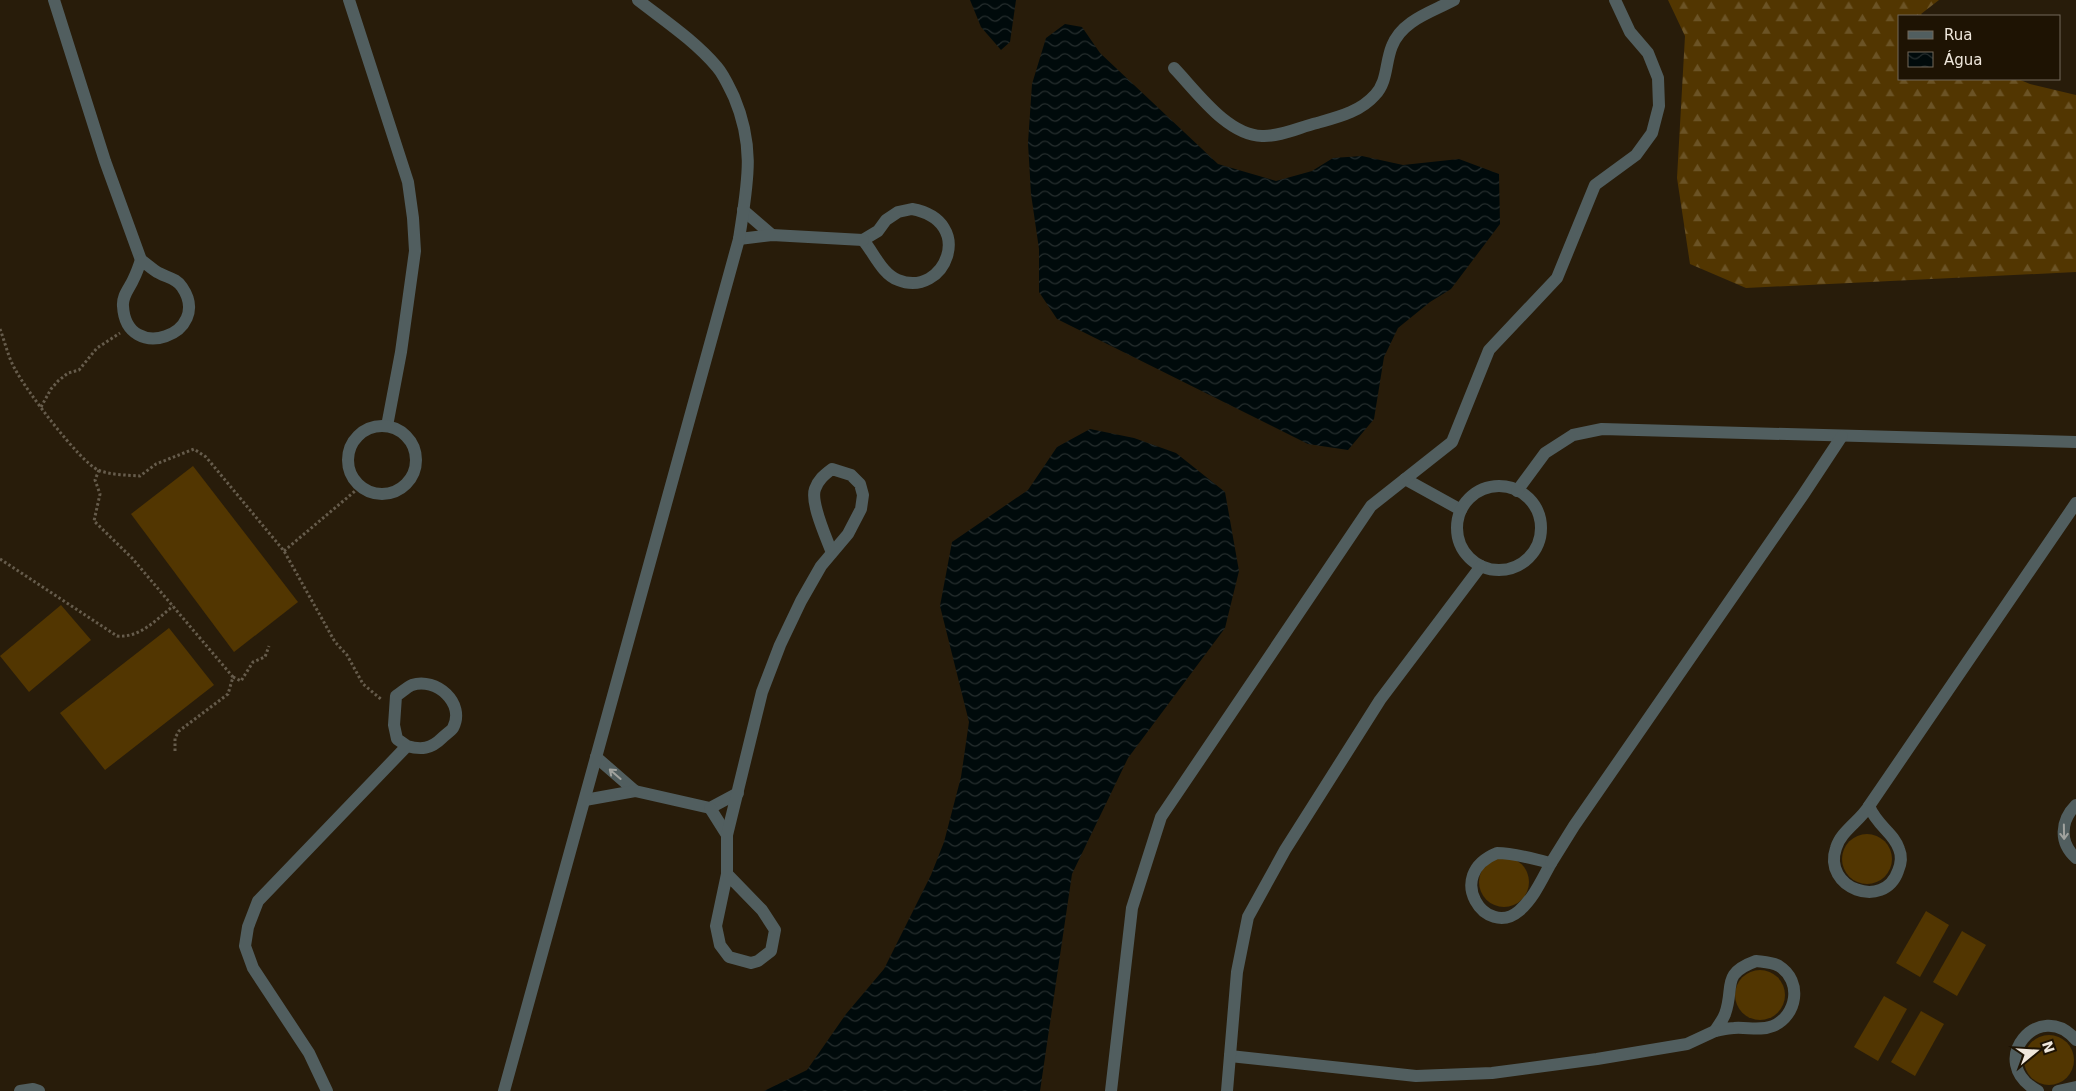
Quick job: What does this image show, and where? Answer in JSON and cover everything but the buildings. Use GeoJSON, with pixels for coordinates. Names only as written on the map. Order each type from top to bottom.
{"type":"FeatureCollection","features":[{"type":"Feature","properties":{"kind":"street"},"geometry":{"type":"LineString","coordinates":[[54,0],[99,142],[140,260],[159,273],[172,277],[181,286],[187,298],[188,311],[183,324],[174,334],[162,339],[144,337],[129,326],[124,315],[122,303],[126,291],[133,281],[140,260]]}},
{"type":"Feature","properties":{"kind":"street"},"geometry":{"type":"LineString","coordinates":[[349,0],[408,182],[413,218],[415,251],[401,352],[387,426]]}},
{"type":"Feature","properties":{"kind":"street"},"geometry":{"type":"LineString","coordinates":[[504,1091],[739,239],[749,177],[748,146],[742,114],[718,68],[704,54],[638,0]]}},
{"type":"Feature","properties":{"kind":"street"},"geometry":{"type":"LineString","coordinates":[[1174,68],[1226,122],[1237,129],[1263,136],[1280,133],[1344,115],[1366,104],[1382,86],[1392,46],[1400,33],[1410,22],[1454,0]]}},
{"type":"Feature","properties":{"kind":"street"},"geometry":{"type":"LineString","coordinates":[[1111,1091],[1132,908],[1161,817],[1371,506],[1452,442],[1489,350],[1557,278],[1595,185],[1636,155],[1652,133],[1659,106],[1658,78],[1648,53],[1630,32],[1615,0]]}},
{"type":"Feature","properties":{"kind":"street"},"geometry":{"type":"LineString","coordinates":[[739,239],[772,235],[863,240],[878,232],[886,220],[898,212],[912,209],[926,212],[938,220],[946,232],[949,246],[946,260],[938,273],[926,280],[912,283],[898,280],[886,272],[863,240]]}},
{"type":"Feature","properties":{"kind":"street"},"geometry":{"type":"LineString","coordinates":[[743,210],[772,235]]}},
{"type":"Feature","properties":{"kind":"street"},"geometry":{"type":"LineString","coordinates":[[375,426],[387,426],[404,434],[414,449],[416,462],[413,474],[406,484],[396,491],[384,494],[372,492],[361,486],[353,476],[349,464],[354,440],[363,432],[375,426]]}},
{"type":"Feature","properties":{"kind":"street"},"geometry":{"type":"LineString","coordinates":[[1517,491],[1545,453],[1573,435],[1602,429],[2076,442]]}},
{"type":"Feature","properties":{"kind":"street"},"geometry":{"type":"LineString","coordinates":[[1551,862],[1525,858],[1512,853],[1497,853],[1486,857],[1477,866],[1472,878],[1471,890],[1475,902],[1483,912],[1494,918],[1506,917],[1517,913],[1534,894],[1551,862],[1574,826],[1842,436]]}},
{"type":"Feature","properties":{"kind":"street"},"geometry":{"type":"LineString","coordinates":[[727,874],[762,910],[775,930],[770,951],[758,961],[751,963],[729,957],[720,945],[716,926],[727,874],[726,835],[762,692],[780,645],[801,601],[821,566],[832,553],[848,534],[860,509],[863,495],[860,484],[851,475],[832,469],[821,477],[814,491],[817,512],[832,553]]}},
{"type":"Feature","properties":{"kind":"street"},"geometry":{"type":"LineString","coordinates":[[1404,479],[1461,510]]}},
{"type":"Feature","properties":{"kind":"street"},"geometry":{"type":"LineString","coordinates":[[1500,486],[1517,491],[1531,502],[1539,517],[1540,536],[1537,545],[1526,560],[1509,569],[1500,570],[1481,566],[1473,561],[1461,547],[1457,528],[1461,510],[1474,495],[1482,490],[1500,486]]}},
{"type":"Feature","properties":{"kind":"street"},"geometry":{"type":"LineString","coordinates":[[1869,806],[1873,818],[1893,837],[1900,849],[1901,863],[1897,875],[1889,885],[1878,891],[1866,892],[1853,889],[1843,882],[1836,872],[1834,859],[1836,847],[1843,835],[1862,817],[1869,806],[2076,503]]}},
{"type":"Feature","properties":{"kind":"street"},"geometry":{"type":"LineString","coordinates":[[1227,1091],[1237,972],[1248,916],[1285,850],[1380,700],[1481,566]]}},
{"type":"Feature","properties":{"kind":"street"},"geometry":{"type":"LineString","coordinates":[[428,683],[453,700],[457,714],[453,728],[435,744],[420,750],[407,746],[397,739],[394,725],[396,696],[412,685],[428,683]]}},
{"type":"Feature","properties":{"kind":"street"},"geometry":{"type":"LineString","coordinates":[[327,1091],[309,1053],[253,968],[245,946],[248,927],[258,901],[407,746]]}},
{"type":"Feature","properties":{"kind":"street"},"geometry":{"type":"LineString","coordinates":[[596,757],[634,790]]}},
{"type":"Feature","properties":{"kind":"street"},"geometry":{"type":"LineString","coordinates":[[585,800],[634,790],[710,808],[738,793]]}},
{"type":"Feature","properties":{"kind":"street"},"geometry":{"type":"LineString","coordinates":[[2076,805],[2069,812],[2064,824],[2063,836],[2067,848],[2076,858]]}},
{"type":"Feature","properties":{"kind":"street"},"geometry":{"type":"LineString","coordinates":[[710,808],[726,835]]}},
{"type":"Feature","properties":{"kind":"street"},"geometry":{"type":"LineString","coordinates":[[1230,1056],[1416,1076],[1492,1073],[1597,1059],[1687,1044],[1715,1030],[1771,1027],[1782,1021],[1790,1012],[1794,1000],[1794,987],[1789,976],[1780,967],[1769,962],[1756,961],[1745,965],[1734,975],[1728,987],[1725,1015],[1715,1030]]}},
{"type":"Feature","properties":{"kind":"street"},"geometry":{"type":"LineString","coordinates":[[2038,1091],[2027,1085],[2019,1075],[2015,1063],[2016,1051],[2021,1040],[2030,1031],[2042,1026],[2054,1026],[2066,1030],[2076,1040]]}},
{"type":"Feature","properties":{"kind":"street"},"geometry":{"type":"LineString","coordinates":[[2058,1091],[2076,1087]]}},
{"type":"Feature","properties":{"kind":"street"},"geometry":{"type":"LineString","coordinates":[[20,1091],[33,1089],[39,1091]]}},
{"type":"Feature","properties":{"kind":"path"},"geometry":{"type":"LineString","coordinates":[[41,407],[58,380],[68,373],[79,370],[97,348],[111,341],[129,326]]}},
{"type":"Feature","properties":{"kind":"path"},"geometry":{"type":"LineString","coordinates":[[0,329],[14,369],[41,407],[90,465],[99,470],[140,476],[156,464],[194,449],[206,457],[284,551],[331,636],[346,655],[363,684],[394,710]]}},
{"type":"Feature","properties":{"kind":"path"},"geometry":{"type":"LineString","coordinates":[[99,470],[95,480],[100,494],[94,521],[132,558],[233,678],[241,680],[253,662],[264,657],[270,646]]}},
{"type":"Feature","properties":{"kind":"path"},"geometry":{"type":"LineString","coordinates":[[284,551],[361,486]]}},
{"type":"Feature","properties":{"kind":"path"},"geometry":{"type":"LineString","coordinates":[[0,559],[117,636],[132,636],[141,632],[173,606]]}},
{"type":"Feature","properties":{"kind":"path"},"geometry":{"type":"LineString","coordinates":[[175,751],[175,738],[178,731],[228,694],[233,678]]}},
{"type":"Feature","properties":{"kind":"green space"},"geometry":{"type":"Polygon","coordinates":[[[1668,0],[1939,0],[1922,15],[1898,15],[1898,80],[2020,80],[2076,95],[2076,272],[1746,288],[1690,264],[1677,178],[1685,36],[1668,0]]]}},
{"type":"Feature","properties":{"kind":"green space"},"geometry":{"type":"Polygon","coordinates":[[[193,466],[298,602],[234,652],[131,514],[193,466]]]}},
{"type":"Feature","properties":{"kind":"green space"},"geometry":{"type":"Polygon","coordinates":[[[61,605],[91,640],[29,692],[0,656],[61,605]]]}},
{"type":"Feature","properties":{"kind":"green space"},"geometry":{"type":"Polygon","coordinates":[[[169,628],[214,685],[105,770],[60,713],[169,628]]]}},
{"type":"Feature","properties":{"kind":"green space"},"geometry":{"type":"Polygon","coordinates":[[[1862,834],[1872,834],[1885,841],[1892,854],[1892,864],[1885,877],[1872,884],[1862,884],[1853,880],[1846,873],[1842,864],[1842,854],[1846,845],[1853,838],[1862,834]]]}},
{"type":"Feature","properties":{"kind":"green space"},"geometry":{"type":"Polygon","coordinates":[[[1499,857],[1509,857],[1522,864],[1529,877],[1529,887],[1522,900],[1509,907],[1499,907],[1490,903],[1483,896],[1479,887],[1479,877],[1483,868],[1490,861],[1499,857]]]}},
{"type":"Feature","properties":{"kind":"green space"},"geometry":{"type":"Polygon","coordinates":[[[1926,911],[1949,925],[1920,977],[1896,963],[1926,911]]]}},
{"type":"Feature","properties":{"kind":"green space"},"geometry":{"type":"Polygon","coordinates":[[[1962,931],[1986,945],[1957,996],[1933,982],[1962,931]]]}},
{"type":"Feature","properties":{"kind":"green space"},"geometry":{"type":"Polygon","coordinates":[[[1755,970],[1765,970],[1778,977],[1785,990],[1785,1000],[1778,1013],[1765,1020],[1755,1020],[1746,1016],[1739,1009],[1735,1000],[1735,990],[1739,981],[1746,974],[1755,970]]]}},
{"type":"Feature","properties":{"kind":"green space"},"geometry":{"type":"Polygon","coordinates":[[[1884,996],[1907,1009],[1878,1061],[1854,1047],[1884,996]]]}},
{"type":"Feature","properties":{"kind":"green space"},"geometry":{"type":"Polygon","coordinates":[[[1921,1011],[1944,1024],[1915,1076],[1891,1062],[1921,1011]]]}},
{"type":"Feature","properties":{"kind":"green space"},"geometry":{"type":"Polygon","coordinates":[[[2044,1035],[2054,1035],[2067,1042],[2074,1055],[2074,1065],[2067,1078],[2054,1085],[2044,1085],[2035,1081],[2028,1074],[2024,1065],[2024,1055],[2028,1046],[2035,1039],[2044,1035]]]}},
{"type":"Feature","properties":{"kind":"water"},"geometry":{"type":"Polygon","coordinates":[[[970,0],[1016,0],[1010,42],[1001,50],[981,27],[970,0]]]}},
{"type":"Feature","properties":{"kind":"water"},"geometry":{"type":"Polygon","coordinates":[[[1065,24],[1082,27],[1100,53],[1218,164],[1276,181],[1312,171],[1333,158],[1362,156],[1403,165],[1459,159],[1499,174],[1500,224],[1451,289],[1430,302],[1398,328],[1384,357],[1374,419],[1348,450],[1308,444],[1057,319],[1039,292],[1039,249],[1031,194],[1028,143],[1032,84],[1046,38],[1065,24]]]}},
{"type":"Feature","properties":{"kind":"water"},"geometry":{"type":"Polygon","coordinates":[[[1090,429],[1134,438],[1176,453],[1225,492],[1239,571],[1225,628],[1128,758],[1072,874],[1040,1091],[764,1091],[807,1070],[846,1014],[884,969],[931,875],[944,842],[961,777],[969,722],[940,606],[952,542],[1028,490],[1057,447],[1090,429]]]}}]}
